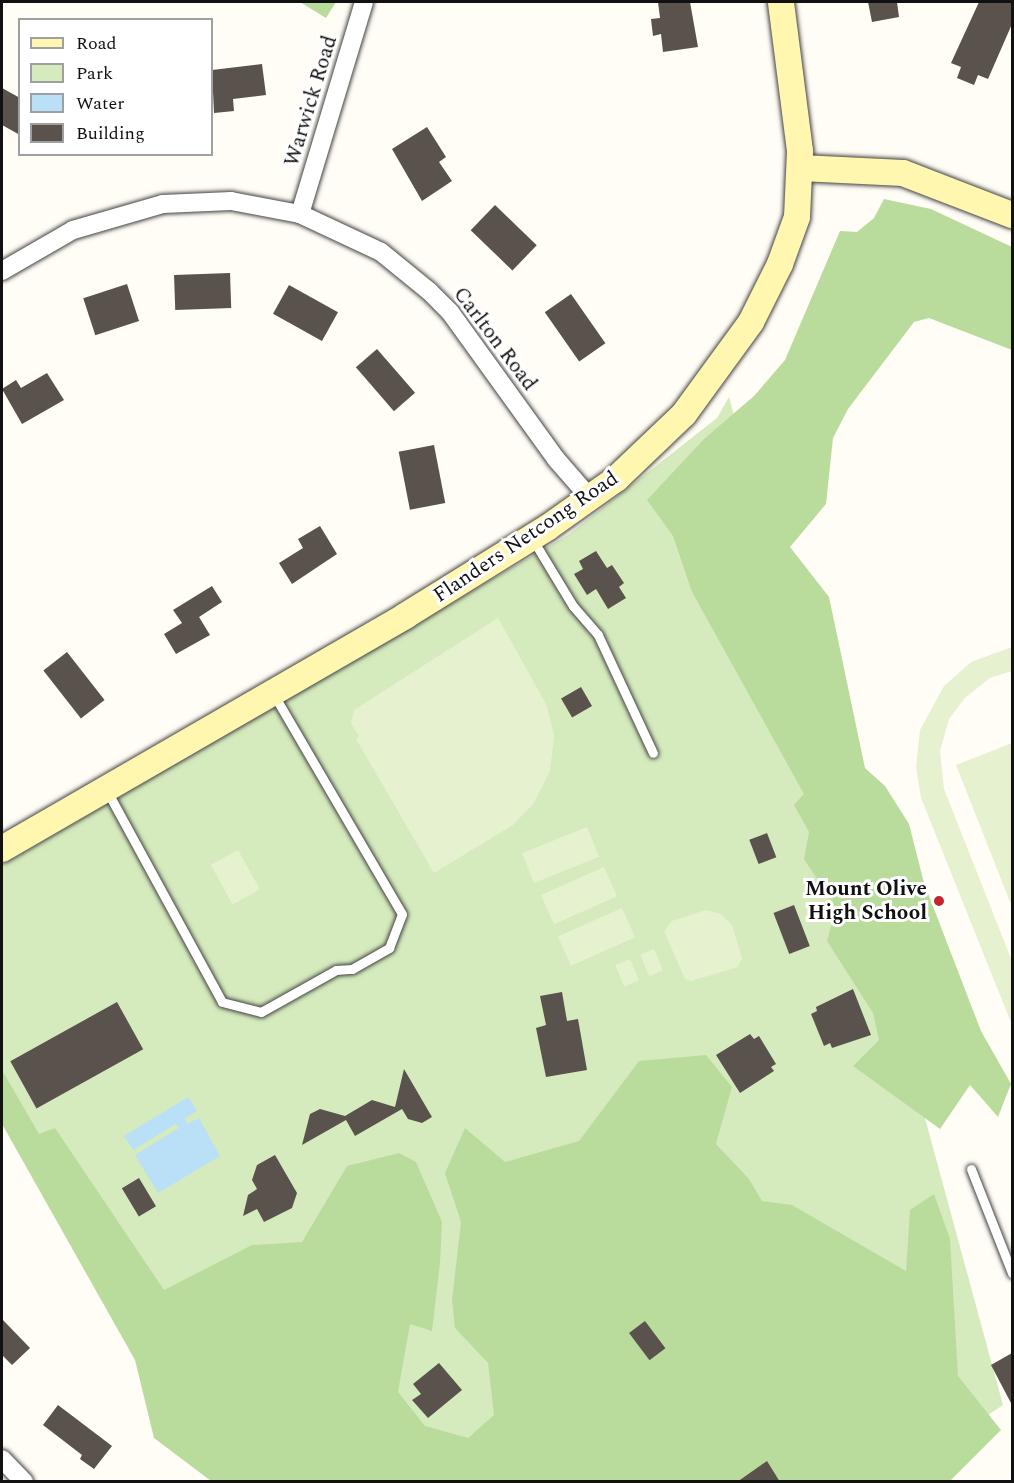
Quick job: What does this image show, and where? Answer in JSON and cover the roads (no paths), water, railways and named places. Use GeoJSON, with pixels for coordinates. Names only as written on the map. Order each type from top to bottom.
{"type":"FeatureCollection","features":[{"type":"Feature","properties":{"kind":"main road","name":"Flanders Netcong Road"},"geometry":{"type":"LineString","coordinates":[[2,849],[273,693],[531,538],[590,498],[669,430],[740,339],[771,285],[799,210],[801,168],[781,2]]}},
{"type":"Feature","properties":{"kind":"main road"},"geometry":{"type":"LineString","coordinates":[[801,168],[903,173],[1012,215]]}},
{"type":"Feature","properties":{"kind":"street","name":"Warwick Road"},"geometry":{"type":"LineString","coordinates":[[300,214],[364,2]]}},
{"type":"Feature","properties":{"kind":"street","name":"Carlton Road"},"geometry":{"type":"LineString","coordinates":[[2,271],[73,230],[163,204],[231,201],[300,214],[381,252],[437,298],[556,459],[590,498]]}},
{"type":"Feature","properties":{"kind":"street"},"geometry":{"type":"LineString","coordinates":[[2,1459],[24,1482]]}},
{"type":"Feature","properties":{"kind":"lane"},"geometry":{"type":"LineString","coordinates":[[531,538],[573,606],[598,635],[653,753]]}},
{"type":"Feature","properties":{"kind":"lane"},"geometry":{"type":"LineString","coordinates":[[106,789],[222,1002],[261,1012],[336,970],[352,969],[389,948],[402,914],[273,693]]}},
{"type":"Feature","properties":{"kind":"lane"},"geometry":{"type":"LineString","coordinates":[[971,1169],[1012,1273]]}},
{"type":"Feature","properties":{"kind":"water"},"geometry":{"type":"Polygon","coordinates":[[[188,1097],[197,1111],[185,1118],[187,1124],[199,1118],[220,1156],[158,1193],[135,1155],[179,1128],[176,1124],[133,1150],[124,1136],[188,1097]]]}},
{"type":"Feature","properties":{"kind":"place","name":"Mount Olive High School"},"geometry":{"type":"Point","coordinates":[939,901]}}]}
